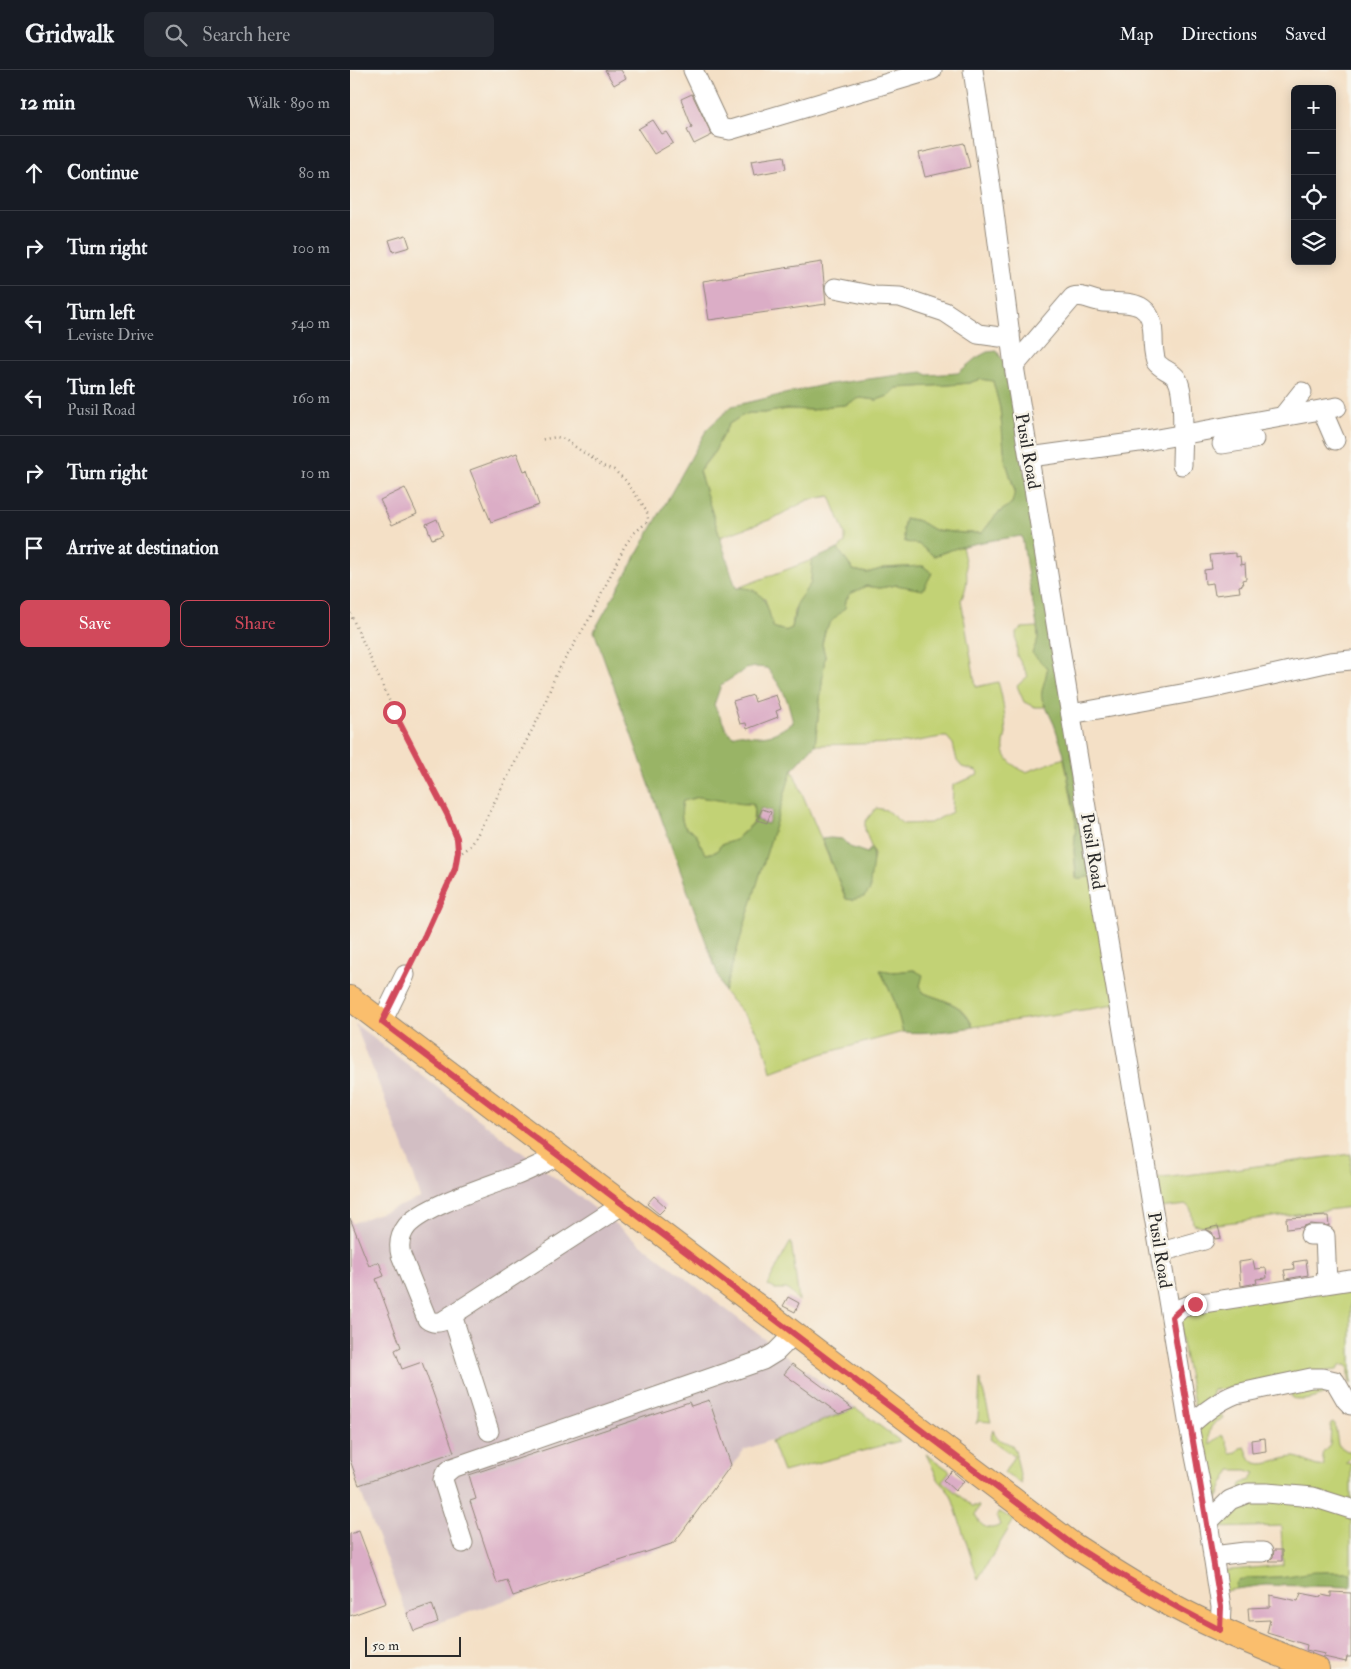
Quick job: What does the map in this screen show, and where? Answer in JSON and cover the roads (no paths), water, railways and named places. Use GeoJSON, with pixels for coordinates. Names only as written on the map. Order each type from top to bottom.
{"type":"FeatureCollection","features":[{"type":"Feature","properties":{"kind":"main road"},"geometry":{"type":"LineString","coordinates":[[350,998],[1073,1545],[1127,1580],[1220,1630],[1317,1669]]}},
{"type":"Feature","properties":{"kind":"street"},"geometry":{"type":"LineString","coordinates":[[693,70],[720,128],[730,130],[932,70]]}},
{"type":"Feature","properties":{"kind":"street","name":"Pusil Road"},"geometry":{"type":"LineString","coordinates":[[973,70],[1014,366],[1160,1252],[1208,1522],[1221,1607],[1220,1630]]}},
{"type":"Feature","properties":{"kind":"street"},"geometry":{"type":"LineString","coordinates":[[835,288],[875,296],[900,297],[946,312],[978,334],[1000,337],[1010,334]]}},
{"type":"Feature","properties":{"kind":"street"},"geometry":{"type":"LineString","coordinates":[[1014,366],[1073,297],[1082,296],[1094,301],[1130,303],[1139,306],[1147,311],[1151,320],[1156,362],[1176,377],[1180,384],[1182,465]]}},
{"type":"Feature","properties":{"kind":"street"},"geometry":{"type":"LineString","coordinates":[[1284,416],[1302,392]]}},
{"type":"Feature","properties":{"kind":"street"},"geometry":{"type":"LineString","coordinates":[[1030,457],[1100,438],[1124,448],[1182,434],[1237,437],[1284,416],[1330,408],[1336,440]]}},
{"type":"Feature","properties":{"kind":"street"},"geometry":{"type":"LineString","coordinates":[[1071,714],[1209,689],[1330,662],[1351,660]]}},
{"type":"Feature","properties":{"kind":"street"},"geometry":{"type":"LineString","coordinates":[[382,1022],[405,975]]}},
{"type":"Feature","properties":{"kind":"street"},"geometry":{"type":"LineString","coordinates":[[558,1156],[530,1170],[476,1190],[424,1214],[407,1226],[399,1247],[400,1255],[427,1319],[432,1323],[437,1323],[452,1315],[622,1205]]}},
{"type":"Feature","properties":{"kind":"street"},"geometry":{"type":"LineString","coordinates":[[1310,1235],[1325,1236],[1327,1283]]}},
{"type":"Feature","properties":{"kind":"street"},"geometry":{"type":"LineString","coordinates":[[1160,1252],[1204,1240]]}},
{"type":"Feature","properties":{"kind":"street"},"geometry":{"type":"LineString","coordinates":[[1172,1317],[1181,1308],[1190,1305],[1351,1280]]}},
{"type":"Feature","properties":{"kind":"street"},"geometry":{"type":"LineString","coordinates":[[452,1315],[489,1430]]}},
{"type":"Feature","properties":{"kind":"street"},"geometry":{"type":"LineString","coordinates":[[463,1543],[443,1480],[445,1474],[452,1468],[763,1360],[776,1352],[794,1334]]}},
{"type":"Feature","properties":{"kind":"street"},"geometry":{"type":"LineString","coordinates":[[1190,1426],[1201,1415],[1225,1398],[1243,1392],[1311,1378],[1335,1381],[1351,1405]]}},
{"type":"Feature","properties":{"kind":"street"},"geometry":{"type":"LineString","coordinates":[[1208,1522],[1230,1500],[1248,1493],[1267,1492],[1305,1495],[1317,1497],[1351,1509]]}},
{"type":"Feature","properties":{"kind":"street"},"geometry":{"type":"LineString","coordinates":[[1213,1556],[1263,1552]]}}]}
